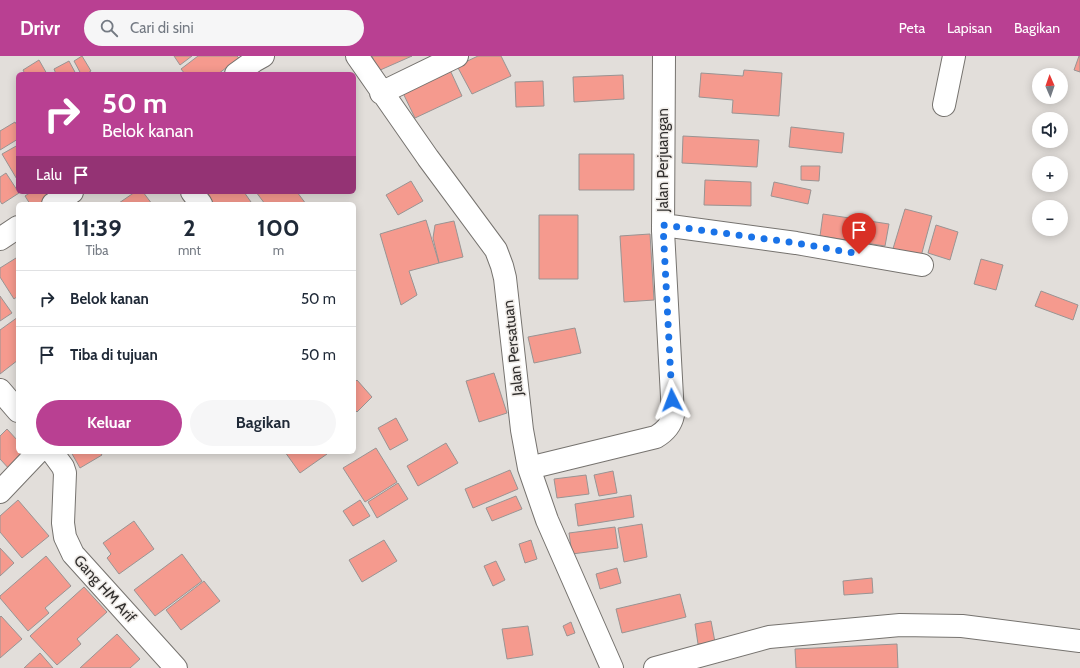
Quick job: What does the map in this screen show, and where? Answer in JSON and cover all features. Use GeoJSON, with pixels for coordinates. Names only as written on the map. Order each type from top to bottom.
{"type":"FeatureCollection","features":[{"type":"Feature","properties":{"kind":"street","name":"Jalan Persatuan"},"geometry":{"type":"LineString","coordinates":[[357,56],[381,93],[496,250],[502,266],[508,299],[522,430],[529,468],[547,520],[612,668]]}},
{"type":"Feature","properties":{"kind":"street"},"geometry":{"type":"LineString","coordinates":[[381,93],[457,56]]}},
{"type":"Feature","properties":{"kind":"street","name":"Jalan Perjuangan"},"geometry":{"type":"LineString","coordinates":[[529,468],[656,437],[662,434],[671,424],[673,415],[663,225],[664,56]]}},
{"type":"Feature","properties":{"kind":"street"},"geometry":{"type":"LineString","coordinates":[[944,105],[954,56]]}},
{"type":"Feature","properties":{"kind":"street"},"geometry":{"type":"LineString","coordinates":[[238,72],[255,58]]}},
{"type":"Feature","properties":{"kind":"street"},"geometry":{"type":"LineString","coordinates":[[56,202],[69,194]]}},
{"type":"Feature","properties":{"kind":"street"},"geometry":{"type":"LineString","coordinates":[[663,225],[796,243],[922,265]]}},
{"type":"Feature","properties":{"kind":"street"},"geometry":{"type":"LineString","coordinates":[[0,239],[16,228]]}},
{"type":"Feature","properties":{"kind":"street"},"geometry":{"type":"LineString","coordinates":[[0,390],[16,409]]}},
{"type":"Feature","properties":{"kind":"street"},"geometry":{"type":"LineString","coordinates":[[0,492],[36,454]]}},
{"type":"Feature","properties":{"kind":"street","name":"Gang HM Arif"},"geometry":{"type":"LineString","coordinates":[[53,454],[63,467],[65,473],[63,523],[65,537],[73,554],[176,668]]}},
{"type":"Feature","properties":{"kind":"street"},"geometry":{"type":"LineString","coordinates":[[655,668],[768,637],[900,625],[962,626],[1080,641]]}},
{"type":"Feature","properties":{"kind":"building"},"geometry":{"type":"Polygon","coordinates":[[[82,56],[91,71],[80,72],[74,61],[82,56]]]}},
{"type":"Feature","properties":{"kind":"building"},"geometry":{"type":"Polygon","coordinates":[[[174,56],[192,56],[180,65],[174,56]]]}},
{"type":"Feature","properties":{"kind":"building"},"geometry":{"type":"Polygon","coordinates":[[[198,56],[237,56],[239,58],[221,72],[183,72],[181,69],[198,56]]]}},
{"type":"Feature","properties":{"kind":"building"},"geometry":{"type":"Polygon","coordinates":[[[372,56],[412,56],[378,71],[372,56]]]}},
{"type":"Feature","properties":{"kind":"building"},"geometry":{"type":"Polygon","coordinates":[[[478,56],[501,56],[511,76],[472,94],[457,66],[478,56]]]}},
{"type":"Feature","properties":{"kind":"building"},"geometry":{"type":"Polygon","coordinates":[[[1080,56],[1080,72],[1074,70],[1080,56]]]}},
{"type":"Feature","properties":{"kind":"building"},"geometry":{"type":"Polygon","coordinates":[[[39,60],[46,72],[24,72],[23,70],[39,60]]]}},
{"type":"Feature","properties":{"kind":"building"},"geometry":{"type":"Polygon","coordinates":[[[69,61],[75,72],[55,72],[54,69],[69,61]]]}},
{"type":"Feature","properties":{"kind":"building"},"geometry":{"type":"Polygon","coordinates":[[[450,70],[462,96],[415,118],[402,91],[450,70]]]}},
{"type":"Feature","properties":{"kind":"building"},"geometry":{"type":"Polygon","coordinates":[[[744,70],[782,73],[779,116],[732,113],[733,100],[699,97],[701,73],[743,76],[744,70]]]}},
{"type":"Feature","properties":{"kind":"building"},"geometry":{"type":"Polygon","coordinates":[[[623,75],[624,99],[574,102],[573,77],[623,75]]]}},
{"type":"Feature","properties":{"kind":"building"},"geometry":{"type":"Polygon","coordinates":[[[543,81],[544,106],[516,107],[515,82],[543,81]]]}},
{"type":"Feature","properties":{"kind":"building"},"geometry":{"type":"Polygon","coordinates":[[[15,122],[16,124],[16,140],[0,150],[0,131],[15,122]]]}},
{"type":"Feature","properties":{"kind":"building"},"geometry":{"type":"Polygon","coordinates":[[[791,127],[844,133],[842,153],[789,147],[791,127]]]}},
{"type":"Feature","properties":{"kind":"building"},"geometry":{"type":"Polygon","coordinates":[[[683,136],[759,140],[757,167],[682,163],[683,136]]]}},
{"type":"Feature","properties":{"kind":"building"},"geometry":{"type":"Polygon","coordinates":[[[16,146],[16,178],[2,154],[16,146]]]}},
{"type":"Feature","properties":{"kind":"building"},"geometry":{"type":"Polygon","coordinates":[[[579,154],[634,154],[634,190],[579,190],[579,154]]]}},
{"type":"Feature","properties":{"kind":"building"},"geometry":{"type":"Polygon","coordinates":[[[801,166],[820,166],[819,181],[801,180],[801,166]]]}},
{"type":"Feature","properties":{"kind":"building"},"geometry":{"type":"Polygon","coordinates":[[[6,173],[16,188],[16,194],[17,194],[2,204],[0,201],[0,177],[6,173]]]}},
{"type":"Feature","properties":{"kind":"building"},"geometry":{"type":"Polygon","coordinates":[[[705,180],[751,182],[751,206],[704,205],[705,180]]]}},
{"type":"Feature","properties":{"kind":"building"},"geometry":{"type":"Polygon","coordinates":[[[411,181],[423,201],[398,215],[386,195],[411,181]]]}},
{"type":"Feature","properties":{"kind":"building"},"geometry":{"type":"Polygon","coordinates":[[[774,182],[811,190],[808,204],[771,196],[774,182]]]}},
{"type":"Feature","properties":{"kind":"building"},"geometry":{"type":"Polygon","coordinates":[[[28,194],[59,194],[46,202],[29,202],[25,196],[28,194]]]}},
{"type":"Feature","properties":{"kind":"building"},"geometry":{"type":"Polygon","coordinates":[[[132,194],[144,194],[150,202],[120,202],[132,194]]]}},
{"type":"Feature","properties":{"kind":"building"},"geometry":{"type":"Polygon","coordinates":[[[207,194],[245,194],[251,202],[213,202],[207,194]]]}},
{"type":"Feature","properties":{"kind":"building"},"geometry":{"type":"Polygon","coordinates":[[[258,194],[298,194],[304,202],[264,202],[258,194]]]}},
{"type":"Feature","properties":{"kind":"building"},"geometry":{"type":"Polygon","coordinates":[[[905,209],[932,216],[920,260],[892,252],[905,209]]]}},
{"type":"Feature","properties":{"kind":"building"},"geometry":{"type":"Polygon","coordinates":[[[823,214],[889,224],[885,246],[820,236],[823,214]]]}},
{"type":"Feature","properties":{"kind":"building"},"geometry":{"type":"Polygon","coordinates":[[[539,215],[578,215],[578,279],[539,279],[539,215]]]}},
{"type":"Feature","properties":{"kind":"building"},"geometry":{"type":"Polygon","coordinates":[[[426,220],[439,263],[409,271],[417,295],[401,305],[380,234],[426,220]]]}},
{"type":"Feature","properties":{"kind":"building"},"geometry":{"type":"Polygon","coordinates":[[[454,221],[463,257],[439,263],[433,238],[435,225],[454,221]]]}},
{"type":"Feature","properties":{"kind":"building"},"geometry":{"type":"Polygon","coordinates":[[[936,225],[958,232],[950,260],[928,253],[936,225]]]}},
{"type":"Feature","properties":{"kind":"building"},"geometry":{"type":"Polygon","coordinates":[[[650,234],[654,300],[624,302],[620,236],[650,234]]]}},
{"type":"Feature","properties":{"kind":"building"},"geometry":{"type":"Polygon","coordinates":[[[16,258],[16,298],[14,299],[0,277],[0,268],[16,258]]]}},
{"type":"Feature","properties":{"kind":"building"},"geometry":{"type":"Polygon","coordinates":[[[981,259],[1003,265],[996,290],[974,284],[981,259]]]}},
{"type":"Feature","properties":{"kind":"building"},"geometry":{"type":"Polygon","coordinates":[[[1041,291],[1078,305],[1073,320],[1035,306],[1041,291]]]}},
{"type":"Feature","properties":{"kind":"building"},"geometry":{"type":"Polygon","coordinates":[[[0,296],[12,313],[0,321],[0,296]]]}},
{"type":"Feature","properties":{"kind":"building"},"geometry":{"type":"Polygon","coordinates":[[[16,318],[16,362],[0,374],[0,330],[16,318]]]}},
{"type":"Feature","properties":{"kind":"building"},"geometry":{"type":"Polygon","coordinates":[[[575,328],[581,353],[534,363],[528,337],[575,328]]]}},
{"type":"Feature","properties":{"kind":"building"},"geometry":{"type":"Polygon","coordinates":[[[494,373],[507,413],[479,422],[466,381],[494,373]]]}},
{"type":"Feature","properties":{"kind":"building"},"geometry":{"type":"Polygon","coordinates":[[[357,380],[372,397],[357,412],[356,411],[357,380]]]}},
{"type":"Feature","properties":{"kind":"building"},"geometry":{"type":"Polygon","coordinates":[[[396,418],[408,440],[390,450],[378,428],[396,418]]]}},
{"type":"Feature","properties":{"kind":"building"},"geometry":{"type":"Polygon","coordinates":[[[7,429],[16,439],[16,454],[27,454],[11,471],[0,459],[0,436],[7,429]]]}},
{"type":"Feature","properties":{"kind":"building"},"geometry":{"type":"Polygon","coordinates":[[[446,443],[458,463],[418,486],[407,466],[446,443]]]}},
{"type":"Feature","properties":{"kind":"building"},"geometry":{"type":"Polygon","coordinates":[[[376,448],[397,482],[365,502],[343,468],[376,448]]]}},
{"type":"Feature","properties":{"kind":"building"},"geometry":{"type":"Polygon","coordinates":[[[72,454],[102,455],[80,468],[72,454]]]}},
{"type":"Feature","properties":{"kind":"building"},"geometry":{"type":"Polygon","coordinates":[[[286,454],[327,454],[300,473],[286,454]]]}},
{"type":"Feature","properties":{"kind":"building"},"geometry":{"type":"Polygon","coordinates":[[[510,470],[518,489],[473,508],[465,489],[510,470]]]}},
{"type":"Feature","properties":{"kind":"building"},"geometry":{"type":"Polygon","coordinates":[[[613,471],[617,493],[599,496],[594,475],[613,471]]]}},
{"type":"Feature","properties":{"kind":"building"},"geometry":{"type":"Polygon","coordinates":[[[586,475],[589,494],[557,498],[554,479],[586,475]]]}},
{"type":"Feature","properties":{"kind":"building"},"geometry":{"type":"Polygon","coordinates":[[[398,483],[408,499],[377,518],[368,502],[398,483]]]}},
{"type":"Feature","properties":{"kind":"building"},"geometry":{"type":"Polygon","coordinates":[[[631,495],[634,517],[578,526],[575,504],[631,495]]]}},
{"type":"Feature","properties":{"kind":"building"},"geometry":{"type":"Polygon","coordinates":[[[516,496],[522,509],[492,521],[486,508],[516,496]]]}},
{"type":"Feature","properties":{"kind":"building"},"geometry":{"type":"Polygon","coordinates":[[[18,500],[49,536],[22,558],[0,532],[0,516],[18,500]]]}},
{"type":"Feature","properties":{"kind":"building"},"geometry":{"type":"Polygon","coordinates":[[[360,500],[370,516],[353,526],[343,511],[360,500]]]}},
{"type":"Feature","properties":{"kind":"building"},"geometry":{"type":"Polygon","coordinates":[[[134,521],[154,549],[119,574],[107,558],[111,554],[103,543],[134,521]]]}},
{"type":"Feature","properties":{"kind":"building"},"geometry":{"type":"Polygon","coordinates":[[[642,524],[647,557],[624,562],[618,528],[642,524]]]}},
{"type":"Feature","properties":{"kind":"building"},"geometry":{"type":"Polygon","coordinates":[[[615,527],[618,548],[572,554],[569,533],[615,527]]]}},
{"type":"Feature","properties":{"kind":"building"},"geometry":{"type":"Polygon","coordinates":[[[384,540],[397,561],[362,582],[349,560],[384,540]]]}},
{"type":"Feature","properties":{"kind":"building"},"geometry":{"type":"Polygon","coordinates":[[[531,540],[537,559],[525,563],[519,544],[531,540]]]}},
{"type":"Feature","properties":{"kind":"building"},"geometry":{"type":"Polygon","coordinates":[[[0,548],[14,563],[0,576],[0,548]]]}},
{"type":"Feature","properties":{"kind":"building"},"geometry":{"type":"Polygon","coordinates":[[[182,554],[202,581],[155,616],[134,590],[182,554]]]}},
{"type":"Feature","properties":{"kind":"building"},"geometry":{"type":"Polygon","coordinates":[[[46,556],[71,586],[45,608],[49,613],[28,631],[0,598],[0,596],[46,556]]]}},
{"type":"Feature","properties":{"kind":"building"},"geometry":{"type":"Polygon","coordinates":[[[496,561],[505,580],[493,586],[484,566],[496,561]]]}},
{"type":"Feature","properties":{"kind":"building"},"geometry":{"type":"Polygon","coordinates":[[[617,568],[621,583],[600,589],[596,574],[617,568]]]}},
{"type":"Feature","properties":{"kind":"building"},"geometry":{"type":"Polygon","coordinates":[[[872,578],[873,593],[844,595],[843,581],[872,578]]]}},
{"type":"Feature","properties":{"kind":"building"},"geometry":{"type":"Polygon","coordinates":[[[204,581],[220,601],[181,630],[166,610],[204,581]]]}},
{"type":"Feature","properties":{"kind":"building"},"geometry":{"type":"Polygon","coordinates":[[[84,587],[107,612],[77,639],[81,644],[57,665],[30,636],[84,587]]]}},
{"type":"Feature","properties":{"kind":"building"},"geometry":{"type":"Polygon","coordinates":[[[680,594],[686,617],[622,633],[616,609],[680,594]]]}},
{"type":"Feature","properties":{"kind":"building"},"geometry":{"type":"Polygon","coordinates":[[[1,616],[22,639],[0,658],[0,617],[1,616]]]}},
{"type":"Feature","properties":{"kind":"building"},"geometry":{"type":"Polygon","coordinates":[[[711,621],[715,642],[698,644],[695,624],[711,621]]]}},
{"type":"Feature","properties":{"kind":"building"},"geometry":{"type":"Polygon","coordinates":[[[571,622],[575,633],[567,636],[563,626],[571,622]]]}},
{"type":"Feature","properties":{"kind":"building"},"geometry":{"type":"Polygon","coordinates":[[[528,626],[533,655],[507,659],[502,629],[528,626]]]}},
{"type":"Feature","properties":{"kind":"building"},"geometry":{"type":"Polygon","coordinates":[[[117,634],[140,659],[130,668],[80,668],[117,634]]]}},
{"type":"Feature","properties":{"kind":"building"},"geometry":{"type":"Polygon","coordinates":[[[897,644],[898,668],[796,668],[795,649],[897,644]]]}},
{"type":"Feature","properties":{"kind":"building"},"geometry":{"type":"Polygon","coordinates":[[[40,653],[53,668],[24,668],[40,653]]]}},
{"type":"Feature","properties":{"kind":"route"},"geometry":{"type":"LineString","coordinates":[[672,400],[663,225],[796,243],[859,254]]}}]}
